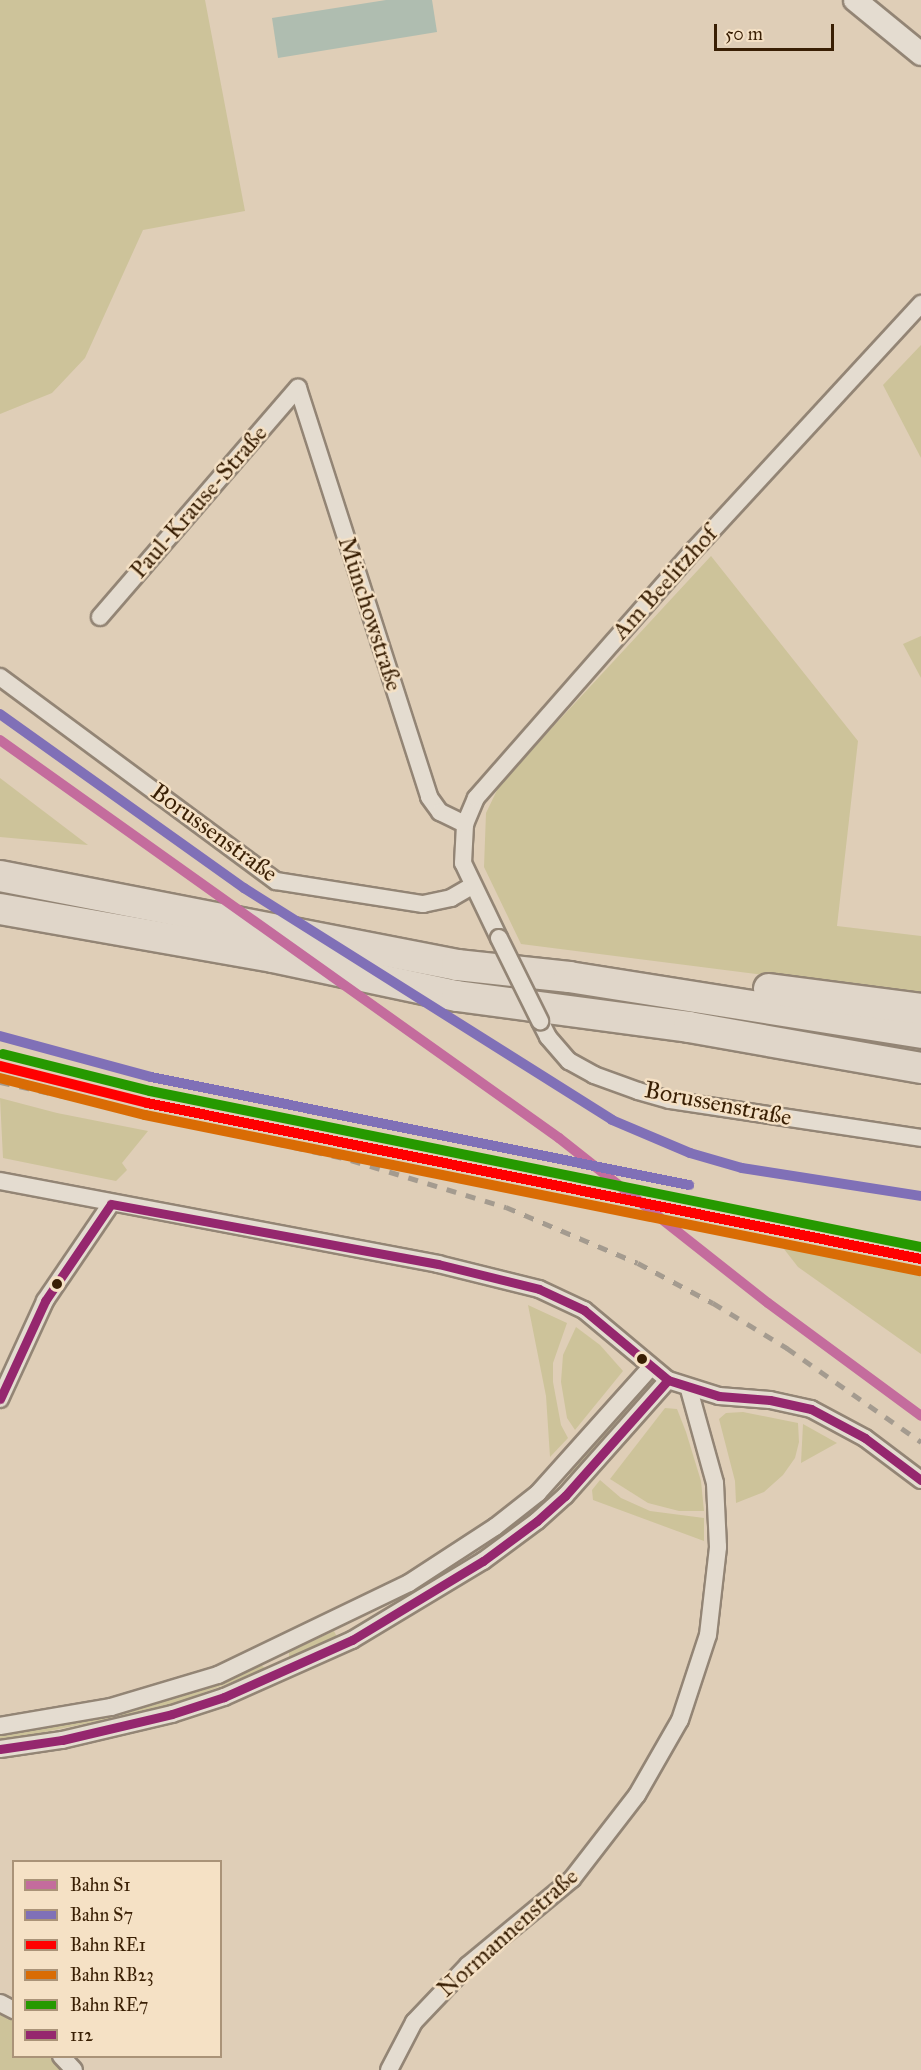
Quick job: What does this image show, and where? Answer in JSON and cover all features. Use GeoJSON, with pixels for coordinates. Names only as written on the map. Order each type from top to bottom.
{"type":"FeatureCollection","features":[{"type":"Feature","properties":{"kind":"highway"},"geometry":{"type":"LineString","coordinates":[[0,876],[457,965],[569,977],[921,1034]]}},
{"type":"Feature","properties":{"kind":"highway"},"geometry":{"type":"LineString","coordinates":[[0,909],[273,957],[457,996],[689,1027],[921,1068]]}},
{"type":"Feature","properties":{"kind":"highway"},"geometry":{"type":"LineString","coordinates":[[569,977],[595,970],[653,974],[921,1009]]}},
{"type":"Feature","properties":{"kind":"highway"},"geometry":{"type":"LineString","coordinates":[[689,1027],[735,1048],[921,1087]]}},
{"type":"Feature","properties":{"kind":"main road"},"geometry":{"type":"LineString","coordinates":[[855,0],[921,54]]}},
{"type":"Feature","properties":{"kind":"street","name":"Am Beelitzhof"},"geometry":{"type":"LineString","coordinates":[[472,886],[463,863],[465,824],[476,798],[499,769],[921,304]]}},
{"type":"Feature","properties":{"kind":"street","name":"Münchowstraße"},"geometry":{"type":"LineString","coordinates":[[298,388],[429,797],[440,812],[465,824]]}},
{"type":"Feature","properties":{"kind":"street","name":"Paul-Krause-Straße"},"geometry":{"type":"LineString","coordinates":[[100,617],[298,388]]}},
{"type":"Feature","properties":{"kind":"street","name":"Borussenstraße"},"geometry":{"type":"LineString","coordinates":[[0,677],[276,881],[423,904],[451,898],[472,886],[548,1037],[569,1060],[594,1075],[670,1100],[921,1138]]}},
{"type":"Feature","properties":{"kind":"street"},"geometry":{"type":"LineString","coordinates":[[0,1181],[111,1204],[427,1262],[539,1289],[584,1310],[650,1368],[669,1380],[689,1389],[811,1409],[865,1438],[914,1475]]}},
{"type":"Feature","properties":{"kind":"street"},"geometry":{"type":"LineString","coordinates":[[0,1399],[45,1301],[111,1204]]}},
{"type":"Feature","properties":{"kind":"street"},"geometry":{"type":"LineString","coordinates":[[0,1726],[111,1707],[218,1675],[409,1583],[495,1527],[538,1493],[650,1368]]}},
{"type":"Feature","properties":{"kind":"street"},"geometry":{"type":"LineString","coordinates":[[0,1749],[62,1740],[172,1714],[224,1697],[352,1640],[475,1566],[537,1521],[565,1496],[669,1380]]}},
{"type":"Feature","properties":{"kind":"street","name":"Normannenstraße"},"geometry":{"type":"LineString","coordinates":[[389,2070],[414,2022],[468,1965],[572,1879],[637,1795],[680,1720],[708,1635],[718,1547],[715,1483],[689,1389]]}},
{"type":"Feature","properties":{"kind":"street"},"geometry":{"type":"LineString","coordinates":[[63,2058],[74,2070]]}},
{"type":"Feature","properties":{"kind":"shaded area"},"geometry":{"type":"Polygon","coordinates":[[[0,0],[205,0],[245,211],[143,230],[85,358],[52,393],[0,414],[0,0]]]}},
{"type":"Feature","properties":{"kind":"shaded area"},"geometry":{"type":"Polygon","coordinates":[[[386,0],[432,0],[437,32],[278,58],[272,18],[386,0]]]}},
{"type":"Feature","properties":{"kind":"shaded area"},"geometry":{"type":"Polygon","coordinates":[[[921,345],[921,458],[883,385],[921,345]]]}},
{"type":"Feature","properties":{"kind":"shaded area"},"geometry":{"type":"Polygon","coordinates":[[[711,556],[858,741],[837,926],[921,936],[921,995],[521,944],[484,867],[486,813],[500,784],[711,556]]]}},
{"type":"Feature","properties":{"kind":"shaded area"},"geometry":{"type":"Polygon","coordinates":[[[921,636],[921,678],[903,644],[921,636]]]}},
{"type":"Feature","properties":{"kind":"shaded area"},"geometry":{"type":"Polygon","coordinates":[[[0,778],[88,845],[0,837],[0,778]]]}},
{"type":"Feature","properties":{"kind":"shaded area"},"geometry":{"type":"Polygon","coordinates":[[[0,1098],[57,1113],[148,1131],[122,1163],[127,1170],[116,1181],[3,1158],[0,1098]]]}},
{"type":"Feature","properties":{"kind":"shaded area"},"geometry":{"type":"Polygon","coordinates":[[[777,1240],[921,1268],[921,1354],[798,1267],[777,1240]]]}},
{"type":"Feature","properties":{"kind":"shaded area"},"geometry":{"type":"Polygon","coordinates":[[[528,1305],[567,1323],[553,1363],[553,1382],[561,1425],[568,1438],[550,1457],[546,1396],[528,1305]]]}},
{"type":"Feature","properties":{"kind":"shaded area"},"geometry":{"type":"Polygon","coordinates":[[[576,1327],[600,1345],[623,1371],[575,1430],[567,1418],[561,1382],[563,1355],[576,1327]]]}},
{"type":"Feature","properties":{"kind":"shaded area"},"geometry":{"type":"Polygon","coordinates":[[[640,1390],[646,1395],[571,1476],[568,1472],[640,1390]]]}},
{"type":"Feature","properties":{"kind":"shaded area"},"geometry":{"type":"Polygon","coordinates":[[[665,1408],[677,1409],[686,1432],[701,1481],[704,1511],[679,1511],[648,1503],[610,1479],[665,1408]]]}},
{"type":"Feature","properties":{"kind":"shaded area"},"geometry":{"type":"Polygon","coordinates":[[[743,1412],[798,1423],[799,1442],[795,1458],[783,1475],[764,1492],[736,1503],[735,1481],[719,1419],[726,1413],[743,1412]]]}},
{"type":"Feature","properties":{"kind":"shaded area"},"geometry":{"type":"Polygon","coordinates":[[[803,1424],[837,1443],[801,1463],[803,1424]]]}},
{"type":"Feature","properties":{"kind":"shaded area"},"geometry":{"type":"Polygon","coordinates":[[[600,1480],[621,1498],[650,1511],[704,1518],[704,1541],[593,1500],[592,1490],[600,1480]]]}},
{"type":"Feature","properties":{"kind":"shaded area"},"geometry":{"type":"Polygon","coordinates":[[[334,1631],[338,1639],[289,1658],[289,1652],[334,1631]]]}},
{"type":"Feature","properties":{"kind":"shaded area"},"geometry":{"type":"Polygon","coordinates":[[[260,1664],[266,1669],[163,1708],[0,1741],[0,1733],[98,1715],[260,1664]]]}},
{"type":"Feature","properties":{"kind":"shaded area"},"geometry":{"type":"Polygon","coordinates":[[[0,2010],[12,2018],[12,2058],[52,2058],[65,2070],[0,2070],[0,2010]]]}},
{"type":"Feature","properties":{"kind":"railway"},"geometry":{"type":"LineString","coordinates":[[0,1082],[351,1160],[506,1207],[638,1263],[713,1303],[787,1348],[921,1442]]}},
{"type":"Feature","properties":{"kind":"rail line","name":"S7"},"geometry":{"type":"LineString","coordinates":[[0,714],[244,888],[612,1120],[690,1153],[742,1168],[921,1196]]}},
{"type":"Feature","properties":{"kind":"rail line","name":"S1"},"geometry":{"type":"LineString","coordinates":[[0,740],[559,1138],[768,1303],[921,1416]]}},
{"type":"Feature","properties":{"kind":"rail line","name":"S7"},"geometry":{"type":"LineString","coordinates":[[0,1036],[151,1077],[689,1185]]}},
{"type":"Feature","properties":{"kind":"rail line","name":"RE7"},"geometry":{"type":"LineString","coordinates":[[3,1054],[150,1091],[921,1247]]}},
{"type":"Feature","properties":{"kind":"rail line","name":"RE1"},"geometry":{"type":"LineString","coordinates":[[0,1066],[147,1103],[921,1259]]}},
{"type":"Feature","properties":{"kind":"rail line","name":"RB23"},"geometry":{"type":"LineString","coordinates":[[0,1078],[145,1115],[919,1271]]}},
{"type":"Feature","properties":{"kind":"transit line","name":"112"},"geometry":{"type":"LineString","coordinates":[[0,1399],[45,1301],[111,1204],[438,1264],[539,1289],[584,1310],[668,1380],[719,1396],[770,1400],[811,1409],[865,1438],[921,1480]]}},
{"type":"Feature","properties":{"kind":"transit line","name":"112"},"geometry":{"type":"LineString","coordinates":[[0,1749],[62,1740],[172,1714],[224,1697],[352,1640],[483,1561],[537,1521],[565,1496],[668,1380]]}}]}
